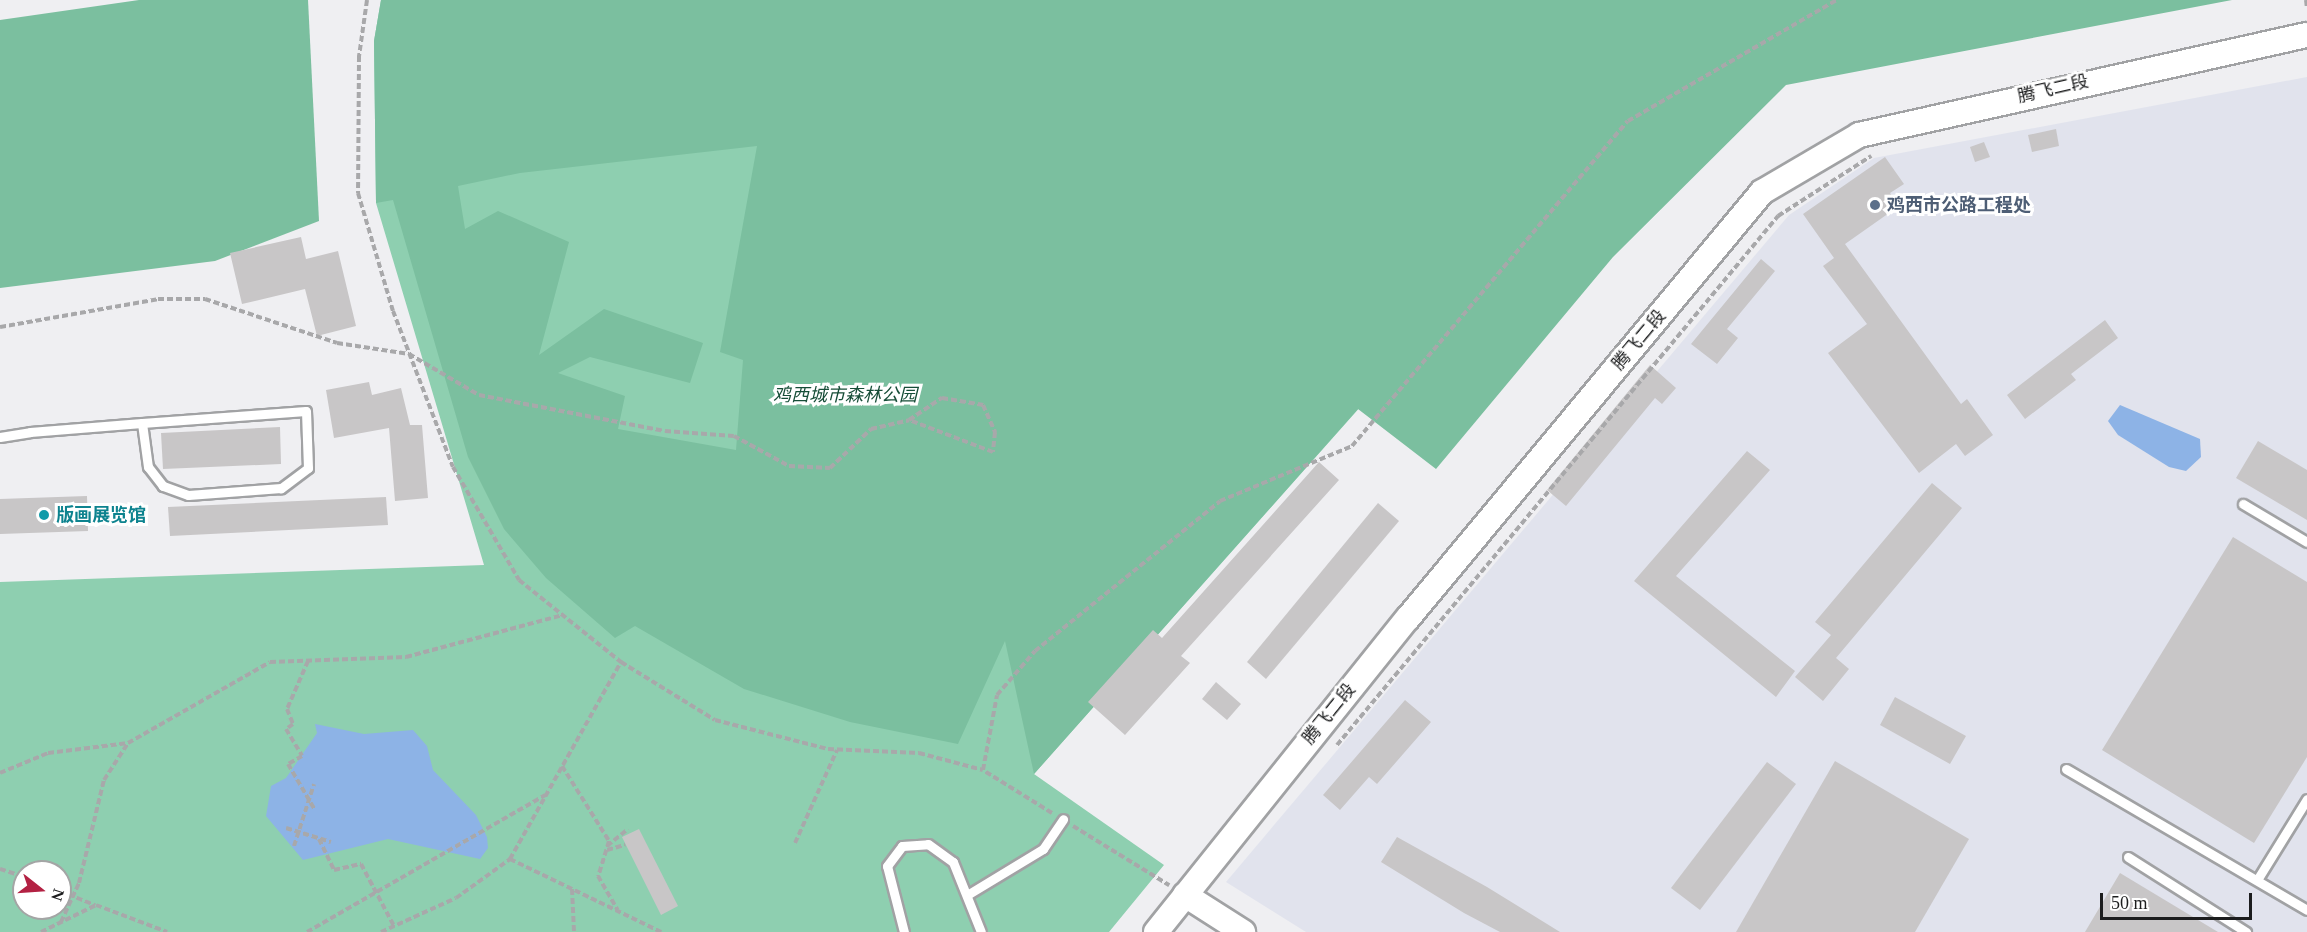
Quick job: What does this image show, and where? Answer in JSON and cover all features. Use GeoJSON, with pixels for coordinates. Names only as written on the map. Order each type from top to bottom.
{"type":"FeatureCollection","features":[{"type":"Feature","properties":{"kind":"street","name":"腾飞二段"},"geometry":{"type":"LineString","coordinates":[[1156,932],[1762,192],[1859,135],[2307,34]]}},
{"type":"Feature","properties":{"kind":"street"},"geometry":{"type":"LineString","coordinates":[[1185,895],[1243,932]]}},
{"type":"Feature","properties":{"kind":"lane"},"geometry":{"type":"LineString","coordinates":[[0,437],[142,423],[306,411],[308,468],[281,488],[188,495],[162,486],[148,467],[142,423]]}},
{"type":"Feature","properties":{"kind":"lane"},"geometry":{"type":"LineString","coordinates":[[2242,504],[2307,542]]}},
{"type":"Feature","properties":{"kind":"lane"},"geometry":{"type":"LineString","coordinates":[[2066,769],[2307,910]]}},
{"type":"Feature","properties":{"kind":"lane"},"geometry":{"type":"LineString","coordinates":[[2257,880],[2307,799]]}},
{"type":"Feature","properties":{"kind":"lane"},"geometry":{"type":"LineString","coordinates":[[967,895],[1043,849],[1062,819]]}},
{"type":"Feature","properties":{"kind":"lane"},"geometry":{"type":"LineString","coordinates":[[904,932],[886,866],[902,846],[928,844],[953,862],[981,932]]}},
{"type":"Feature","properties":{"kind":"lane"},"geometry":{"type":"LineString","coordinates":[[2128,857],[2246,932]]}},
{"type":"Feature","properties":{"kind":"path"},"geometry":{"type":"LineString","coordinates":[[367,0],[359,56],[358,193],[409,354],[453,467],[519,580],[621,662],[715,720],[837,750],[919,753],[982,770],[1185,895]]}},
{"type":"Feature","properties":{"kind":"path"},"geometry":{"type":"LineString","coordinates":[[982,770],[997,695],[1035,651],[1220,501],[1352,446],[1628,121],[1837,0]]}},
{"type":"Feature","properties":{"kind":"path"},"geometry":{"type":"LineString","coordinates":[[2306,0],[2307,8]]}},
{"type":"Feature","properties":{"kind":"path"},"geometry":{"type":"LineString","coordinates":[[1334,748],[1778,216],[1880,150]]}},
{"type":"Feature","properties":{"kind":"path"},"geometry":{"type":"LineString","coordinates":[[0,327],[158,299],[205,299],[337,343],[409,354],[479,395],[664,431],[734,436],[789,466],[830,468],[871,429],[909,420],[942,398],[983,405],[995,432],[993,452],[909,420]]}},
{"type":"Feature","properties":{"kind":"path"},"geometry":{"type":"LineString","coordinates":[[0,773],[48,753],[129,743],[237,677],[270,662],[406,657],[563,615]]}},
{"type":"Feature","properties":{"kind":"path"},"geometry":{"type":"LineString","coordinates":[[308,660],[287,709],[293,724],[286,729],[302,756],[288,764],[315,810]]}},
{"type":"Feature","properties":{"kind":"path"},"geometry":{"type":"LineString","coordinates":[[381,932],[456,898],[510,859],[621,662]]}},
{"type":"Feature","properties":{"kind":"path"},"geometry":{"type":"LineString","coordinates":[[61,922],[74,896],[105,780],[129,743]]}},
{"type":"Feature","properties":{"kind":"path"},"geometry":{"type":"LineString","coordinates":[[795,843],[837,750]]}},
{"type":"Feature","properties":{"kind":"path"},"geometry":{"type":"LineString","coordinates":[[562,766],[606,848]]}},
{"type":"Feature","properties":{"kind":"path"},"geometry":{"type":"LineString","coordinates":[[294,846],[314,784]]}},
{"type":"Feature","properties":{"kind":"path"},"geometry":{"type":"LineString","coordinates":[[307,932],[546,794]]}},
{"type":"Feature","properties":{"kind":"path"},"geometry":{"type":"LineString","coordinates":[[286,828],[331,842]]}},
{"type":"Feature","properties":{"kind":"path"},"geometry":{"type":"LineString","coordinates":[[619,912],[598,876],[606,848],[628,829]]}},
{"type":"Feature","properties":{"kind":"path"},"geometry":{"type":"LineString","coordinates":[[319,838],[334,870],[361,864],[394,926]]}},
{"type":"Feature","properties":{"kind":"path"},"geometry":{"type":"LineString","coordinates":[[606,848],[626,845]]}},
{"type":"Feature","properties":{"kind":"path"},"geometry":{"type":"LineString","coordinates":[[510,859],[661,932]]}},
{"type":"Feature","properties":{"kind":"path"},"geometry":{"type":"LineString","coordinates":[[572,889],[574,932]]}},
{"type":"Feature","properties":{"kind":"path"},"geometry":{"type":"LineString","coordinates":[[74,896],[166,932]]}},
{"type":"Feature","properties":{"kind":"path"},"geometry":{"type":"LineString","coordinates":[[41,932],[96,905]]}},
{"type":"Feature","properties":{"kind":"shaded area"},"geometry":{"type":"Polygon","coordinates":[[[2307,77],[2307,932],[1306,932],[1226,882],[1789,215],[1874,158],[2307,77]]]}},
{"type":"Feature","properties":{"kind":"green space"},"geometry":{"type":"Polygon","coordinates":[[[139,0],[308,0],[319,221],[215,261],[0,288],[0,20],[139,0]]]}},
{"type":"Feature","properties":{"kind":"green space","name":"鸡西城市森林公园"},"geometry":{"type":"Polygon","coordinates":[[[381,0],[1722,0],[1034,774],[1164,865],[1109,932],[0,932],[0,582],[484,565],[376,203],[374,41],[381,0]]]}},
{"type":"Feature","properties":{"kind":"green space","name":"鸡西城市森林公园"},"geometry":{"type":"Polygon","coordinates":[[[381,0],[2232,0],[1786,85],[1613,257],[1436,469],[1358,409],[1034,774],[1005,641],[958,744],[850,722],[744,689],[635,626],[615,638],[546,578],[504,529],[468,457],[393,200],[376,203],[374,41],[381,0]],[[757,146],[520,173],[458,186],[465,229],[498,211],[569,242],[539,355],[604,309],[703,343],[690,383],[590,357],[558,373],[625,396],[618,429],[736,450],[743,360],[720,352],[757,146]]]}},
{"type":"Feature","properties":{"kind":"water"},"geometry":{"type":"Polygon","coordinates":[[[2120,405],[2200,439],[2201,457],[2186,471],[2169,467],[2118,435],[2108,421],[2120,405]]]}},
{"type":"Feature","properties":{"kind":"water"},"geometry":{"type":"Polygon","coordinates":[[[315,724],[364,734],[413,730],[427,746],[433,770],[476,815],[487,837],[488,848],[480,859],[388,839],[303,860],[266,816],[271,786],[286,778],[317,733],[315,724]]]}},
{"type":"Feature","properties":{"kind":"building"},"geometry":{"type":"Polygon","coordinates":[[[2056,129],[2059,146],[2032,152],[2028,135],[2056,129]]]}},
{"type":"Feature","properties":{"kind":"building"},"geometry":{"type":"Polygon","coordinates":[[[1984,142],[1990,157],[1975,162],[1970,147],[1984,142]]]}},
{"type":"Feature","properties":{"kind":"building"},"geometry":{"type":"Polygon","coordinates":[[[1885,157],[1904,184],[1890,193],[1899,206],[1845,244],[1961,404],[1967,399],[1993,435],[1965,456],[1956,444],[1919,473],[1828,353],[1867,324],[1823,266],[1834,258],[1803,214],[1885,157]]]}},
{"type":"Feature","properties":{"kind":"building"},"geometry":{"type":"Polygon","coordinates":[[[301,237],[306,259],[338,251],[356,326],[317,336],[305,289],[242,304],[230,253],[301,237]]]}},
{"type":"Feature","properties":{"kind":"building"},"geometry":{"type":"Polygon","coordinates":[[[1761,259],[1775,271],[1727,329],[1738,338],[1717,364],[1691,344],[1761,259]]]}},
{"type":"Feature","properties":{"kind":"building"},"geometry":{"type":"Polygon","coordinates":[[[2105,320],[2118,338],[2071,374],[2076,380],[2025,419],[2007,395],[2105,320]]]}},
{"type":"Feature","properties":{"kind":"building"},"geometry":{"type":"Polygon","coordinates":[[[1650,365],[1676,388],[1662,404],[1655,398],[1566,506],[1547,490],[1650,365]]]}},
{"type":"Feature","properties":{"kind":"building"},"geometry":{"type":"Polygon","coordinates":[[[369,382],[372,395],[401,388],[410,425],[422,425],[428,498],[395,501],[389,428],[334,438],[326,390],[369,382]]]}},
{"type":"Feature","properties":{"kind":"building"},"geometry":{"type":"Polygon","coordinates":[[[280,427],[281,464],[163,469],[161,433],[280,427]]]}},
{"type":"Feature","properties":{"kind":"building"},"geometry":{"type":"Polygon","coordinates":[[[2258,441],[2307,470],[2307,520],[2236,478],[2258,441]]]}},
{"type":"Feature","properties":{"kind":"building"},"geometry":{"type":"Polygon","coordinates":[[[1747,451],[1770,470],[1676,576],[1795,671],[1776,697],[1634,581],[1747,451]]]}},
{"type":"Feature","properties":{"kind":"building"},"geometry":{"type":"Polygon","coordinates":[[[1319,462],[1339,480],[1181,656],[1190,663],[1125,735],[1088,702],[1153,630],[1162,638],[1319,462]]]}},
{"type":"Feature","properties":{"kind":"building"},"geometry":{"type":"Polygon","coordinates":[[[1932,483],[1962,508],[1836,658],[1849,669],[1823,701],[1795,677],[1831,635],[1815,622],[1932,483]]]}},
{"type":"Feature","properties":{"kind":"building","name":"版画展览馆"},"geometry":{"type":"Polygon","coordinates":[[[87,496],[88,531],[0,534],[0,499],[87,496]]]}},
{"type":"Feature","properties":{"kind":"building"},"geometry":{"type":"Polygon","coordinates":[[[386,497],[388,525],[170,536],[168,507],[386,497]]]}},
{"type":"Feature","properties":{"kind":"building"},"geometry":{"type":"Polygon","coordinates":[[[1378,503],[1399,521],[1266,679],[1247,662],[1378,503]]]}},
{"type":"Feature","properties":{"kind":"building"},"geometry":{"type":"Polygon","coordinates":[[[2233,537],[2307,582],[2307,757],[2254,843],[2102,750],[2233,537]]]}},
{"type":"Feature","properties":{"kind":"building"},"geometry":{"type":"Polygon","coordinates":[[[1216,682],[1241,704],[1227,720],[1202,699],[1216,682]]]}},
{"type":"Feature","properties":{"kind":"building"},"geometry":{"type":"Polygon","coordinates":[[[1895,697],[1966,736],[1950,764],[1880,725],[1895,697]]]}},
{"type":"Feature","properties":{"kind":"building"},"geometry":{"type":"Polygon","coordinates":[[[1405,700],[1431,722],[1377,784],[1369,777],[1340,810],[1323,795],[1405,700]]]}},
{"type":"Feature","properties":{"kind":"building"},"geometry":{"type":"Polygon","coordinates":[[[1835,761],[1969,839],[1915,932],[1736,932],[1835,761]]]}},
{"type":"Feature","properties":{"kind":"building"},"geometry":{"type":"Polygon","coordinates":[[[1767,762],[1796,784],[1700,910],[1671,888],[1767,762]]]}},
{"type":"Feature","properties":{"kind":"building"},"geometry":{"type":"Polygon","coordinates":[[[639,829],[678,906],[661,915],[622,837],[639,829]]]}},
{"type":"Feature","properties":{"kind":"building"},"geometry":{"type":"Polygon","coordinates":[[[1397,837],[1487,887],[1560,932],[1500,932],[1464,913],[1381,862],[1397,837]]]}},
{"type":"Feature","properties":{"kind":"building"},"geometry":{"type":"Polygon","coordinates":[[[2120,873],[2218,932],[2085,932],[2120,873]]]}},
{"type":"Feature","properties":{"kind":"place","name":"鸡西市公路工程处"},"geometry":{"type":"Point","coordinates":[1875,205]}},
{"type":"Feature","properties":{"kind":"place","name":"版画展览馆"},"geometry":{"type":"Point","coordinates":[44,515]}}]}
